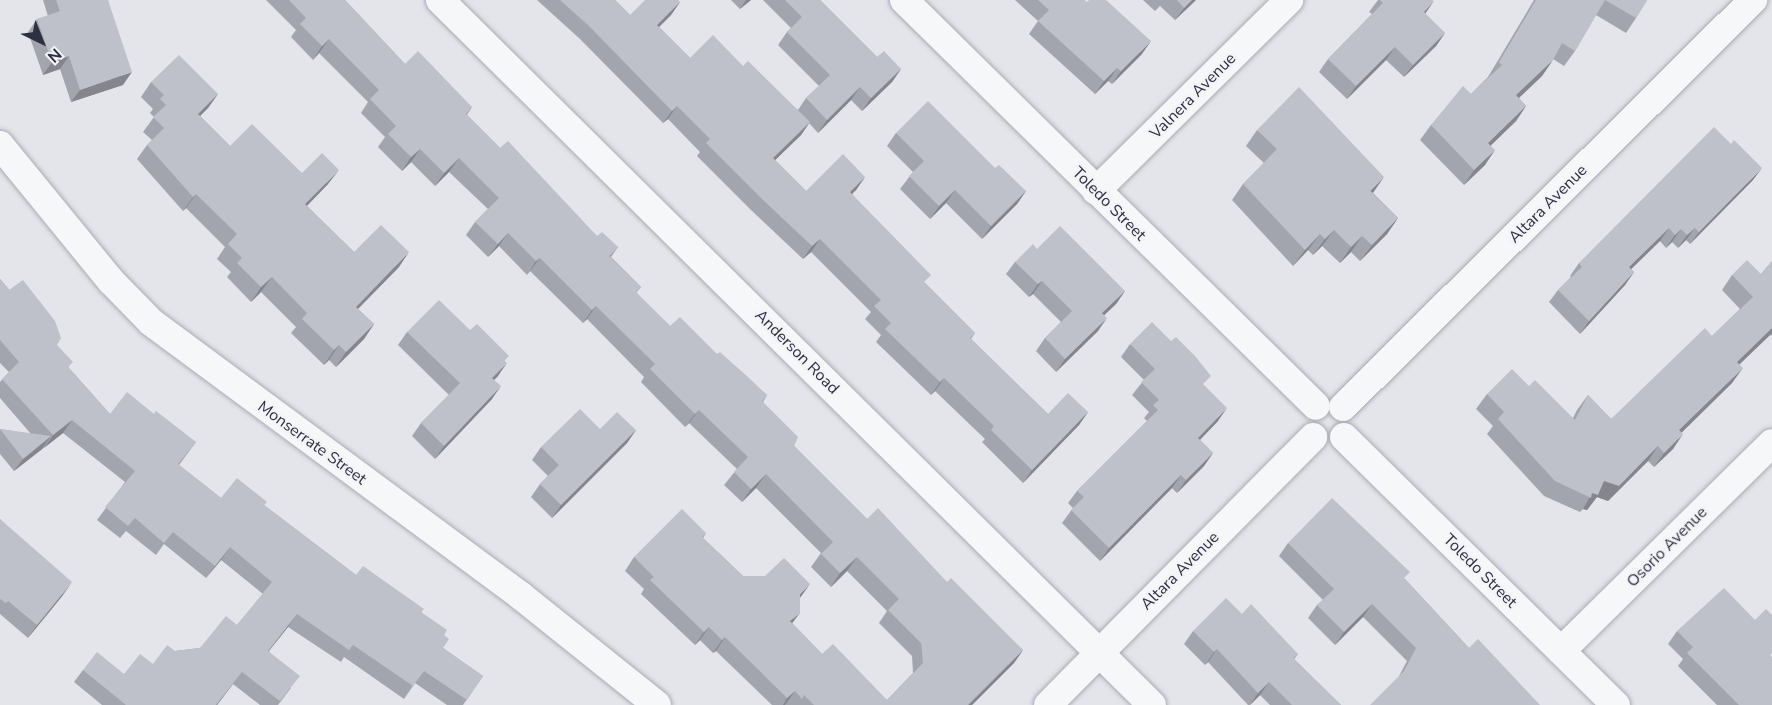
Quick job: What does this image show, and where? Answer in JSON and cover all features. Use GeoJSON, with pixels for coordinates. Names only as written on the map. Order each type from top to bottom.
{"type":"FeatureCollection","features":[{"type":"Feature","properties":{"kind":"street","name":"Anderson Road"},"geometry":{"type":"LineString","coordinates":[[440,0],[1152,705]]}},
{"type":"Feature","properties":{"kind":"street","name":"Toledo Street"},"geometry":{"type":"LineString","coordinates":[[904,0],[1096,191],[1329,407]]}},
{"type":"Feature","properties":{"kind":"street","name":"Valnera Avenue"},"geometry":{"type":"LineString","coordinates":[[1096,191],[1289,0]]}},
{"type":"Feature","properties":{"kind":"street","name":"Altara Avenue"},"geometry":{"type":"LineString","coordinates":[[1329,407],[1753,0]]}},
{"type":"Feature","properties":{"kind":"street","name":"Monserrate Street"},"geometry":{"type":"LineString","coordinates":[[0,145],[111,281],[151,322],[521,596],[657,705]]}},
{"type":"Feature","properties":{"kind":"street"},"geometry":{"type":"LineString","coordinates":[[1329,407],[1350,418],[1344,437],[1332,444],[1313,437],[1308,421],[1329,407]]}},
{"type":"Feature","properties":{"kind":"street","name":"Altara Avenue"},"geometry":{"type":"LineString","coordinates":[[1048,705],[1313,437]]}},
{"type":"Feature","properties":{"kind":"street","name":"Toledo Street"},"geometry":{"type":"LineString","coordinates":[[1344,437],[1616,705]]}},
{"type":"Feature","properties":{"kind":"street","name":"Osorio Avenue"},"geometry":{"type":"LineString","coordinates":[[1562,651],[1772,443]]}},
{"type":"Feature","properties":{"kind":"building"},"geometry":{"type":"Polygon","coordinates":[[[56,0],[108,0],[132,72],[80,90],[69,56],[52,62],[37,19],[60,11],[56,0]]]}},
{"type":"Feature","properties":{"kind":"building"},"geometry":{"type":"Polygon","coordinates":[[[289,0],[345,0],[405,64],[418,51],[472,107],[466,114],[500,148],[508,141],[597,236],[602,232],[618,247],[609,256],[641,287],[636,292],[670,326],[680,317],[717,354],[720,352],[749,378],[767,395],[762,401],[798,437],[794,446],[867,519],[878,508],[947,582],[951,578],[1023,650],[968,705],[814,705],[804,695],[802,699],[795,691],[787,698],[725,637],[722,640],[709,627],[704,632],[650,580],[654,577],[634,557],[682,509],[706,533],[702,537],[743,576],[765,576],[784,558],[810,584],[800,594],[800,613],[790,621],[822,654],[833,644],[887,700],[923,663],[921,643],[888,610],[899,599],[857,557],[840,573],[821,554],[833,542],[766,474],[751,489],[734,472],[748,457],[699,410],[695,414],[650,369],[655,364],[596,306],[592,310],[540,258],[536,261],[508,233],[498,244],[475,222],[499,198],[459,158],[444,173],[420,149],[411,157],[388,134],[396,126],[370,99],[379,90],[329,39],[322,46],[300,24],[306,18],[289,0]]]}},
{"type":"Feature","properties":{"kind":"building"},"geometry":{"type":"Polygon","coordinates":[[[560,0],[615,0],[630,15],[645,0],[678,0],[680,2],[657,25],[690,58],[713,35],[743,66],[748,61],[810,122],[773,158],[806,191],[843,154],[865,177],[850,192],[931,275],[924,282],[975,333],[970,338],[1048,414],[1068,393],[1088,412],[1032,470],[991,430],[994,426],[944,378],[940,382],[885,329],[891,323],[874,306],[881,300],[820,239],[812,246],[706,143],[710,139],[677,106],[672,111],[589,26],[560,0]]]}},
{"type":"Feature","properties":{"kind":"building"},"geometry":{"type":"Polygon","coordinates":[[[785,0],[820,0],[877,57],[884,51],[901,69],[871,98],[860,87],[827,120],[806,98],[830,75],[787,32],[802,17],[785,0]]]}},
{"type":"Feature","properties":{"kind":"building"},"geometry":{"type":"Polygon","coordinates":[[[1038,0],[1084,0],[1087,2],[1106,0],[1151,41],[1121,71],[1117,68],[1104,81],[1038,21],[1049,10],[1038,0]]]}},
{"type":"Feature","properties":{"kind":"building"},"geometry":{"type":"Polygon","coordinates":[[[1177,0],[1192,0],[1184,8],[1177,0]]]}},
{"type":"Feature","properties":{"kind":"building"},"geometry":{"type":"Polygon","coordinates":[[[1380,0],[1434,1],[1424,12],[1445,33],[1413,65],[1395,47],[1356,86],[1328,59],[1383,3],[1380,0]]]}},
{"type":"Feature","properties":{"kind":"building"},"geometry":{"type":"Polygon","coordinates":[[[1536,0],[1605,0],[1575,51],[1562,43],[1553,60],[1516,95],[1526,106],[1488,143],[1495,150],[1474,170],[1431,125],[1463,86],[1471,94],[1502,65],[1499,62],[1536,0]]]}},
{"type":"Feature","properties":{"kind":"building"},"geometry":{"type":"Polygon","coordinates":[[[1605,0],[1647,0],[1636,18],[1605,0]]]}},
{"type":"Feature","properties":{"kind":"building"},"geometry":{"type":"Polygon","coordinates":[[[179,55],[218,94],[198,114],[230,146],[252,124],[302,173],[322,153],[339,170],[305,204],[354,252],[381,225],[409,252],[356,307],[374,324],[346,352],[339,345],[334,350],[302,319],[307,313],[272,277],[261,287],[237,263],[242,258],[228,244],[237,234],[196,194],[193,197],[147,145],[164,128],[153,117],[166,105],[160,99],[164,95],[151,82],[179,55]]]}},
{"type":"Feature","properties":{"kind":"building"},"geometry":{"type":"Polygon","coordinates":[[[1299,87],[1384,177],[1370,191],[1398,218],[1372,245],[1362,236],[1351,247],[1334,230],[1325,239],[1320,234],[1305,250],[1243,184],[1277,149],[1257,130],[1299,87]]]}},
{"type":"Feature","properties":{"kind":"building"},"geometry":{"type":"Polygon","coordinates":[[[928,101],[995,168],[999,165],[1026,191],[991,226],[955,190],[939,206],[909,176],[924,161],[896,133],[928,101]]]}},
{"type":"Feature","properties":{"kind":"building"},"geometry":{"type":"Polygon","coordinates":[[[1714,127],[1731,144],[1734,140],[1762,168],[1699,232],[1695,228],[1687,235],[1681,229],[1675,235],[1669,228],[1629,267],[1634,272],[1589,321],[1558,290],[1582,267],[1579,263],[1714,127]]]}},
{"type":"Feature","properties":{"kind":"building"},"geometry":{"type":"Polygon","coordinates":[[[1060,226],[1125,291],[1102,313],[1107,318],[1065,359],[1045,338],[1072,311],[1042,281],[1038,284],[1015,262],[1033,244],[1037,249],[1060,226]]]}},
{"type":"Feature","properties":{"kind":"building"},"geometry":{"type":"Polygon","coordinates":[[[1747,260],[1761,274],[1772,261],[1772,328],[1737,362],[1743,368],[1679,430],[1683,434],[1664,453],[1658,446],[1619,486],[1604,481],[1598,495],[1592,493],[1591,498],[1555,481],[1498,419],[1504,412],[1487,394],[1512,369],[1529,386],[1535,380],[1575,420],[1588,395],[1611,419],[1705,328],[1712,336],[1753,297],[1732,275],[1747,260]]]}},
{"type":"Feature","properties":{"kind":"building"},"geometry":{"type":"Polygon","coordinates":[[[0,279],[9,290],[23,280],[55,321],[61,338],[57,345],[73,362],[68,367],[110,414],[127,392],[154,414],[156,411],[196,442],[178,464],[221,498],[237,478],[267,502],[264,505],[356,575],[363,566],[424,609],[421,612],[447,630],[444,635],[449,639],[443,648],[483,676],[467,700],[424,671],[413,686],[353,645],[349,650],[297,614],[268,651],[300,676],[280,701],[242,672],[216,705],[126,705],[83,670],[97,652],[124,674],[140,654],[153,664],[167,645],[175,651],[200,648],[226,616],[237,625],[272,582],[230,547],[215,566],[173,532],[164,543],[135,518],[128,526],[105,507],[135,471],[72,420],[53,435],[2,379],[19,362],[0,340],[0,279]]]}},
{"type":"Feature","properties":{"kind":"building"},"geometry":{"type":"Polygon","coordinates":[[[439,300],[470,330],[477,324],[509,356],[504,361],[507,363],[492,378],[501,386],[444,446],[421,423],[460,383],[407,332],[439,300]]]}},
{"type":"Feature","properties":{"kind":"building"},"geometry":{"type":"Polygon","coordinates":[[[1152,322],[1171,341],[1176,337],[1195,356],[1211,376],[1203,384],[1227,408],[1198,438],[1213,453],[1186,480],[1181,475],[1109,548],[1071,510],[1084,497],[1077,491],[1158,410],[1153,405],[1159,400],[1141,382],[1155,369],[1130,344],[1152,322]]]}},
{"type":"Feature","properties":{"kind":"building"},"geometry":{"type":"Polygon","coordinates":[[[580,409],[600,429],[617,412],[636,430],[561,505],[540,484],[559,465],[541,447],[580,409]]]}},
{"type":"Feature","properties":{"kind":"building"},"geometry":{"type":"Polygon","coordinates":[[[0,429],[51,436],[23,459],[0,429]]]}},
{"type":"Feature","properties":{"kind":"building"},"geometry":{"type":"Polygon","coordinates":[[[1332,498],[1410,572],[1404,578],[1469,648],[1478,639],[1540,705],[1370,705],[1404,671],[1416,648],[1372,604],[1344,632],[1317,605],[1334,589],[1288,543],[1332,498]]]}},
{"type":"Feature","properties":{"kind":"building"},"geometry":{"type":"Polygon","coordinates":[[[0,519],[72,582],[37,625],[8,601],[6,603],[0,599],[0,519]]]}},
{"type":"Feature","properties":{"kind":"building"},"geometry":{"type":"Polygon","coordinates":[[[1724,588],[1755,620],[1766,609],[1772,615],[1772,653],[1770,655],[1772,657],[1772,705],[1739,705],[1687,653],[1693,647],[1677,631],[1724,588]]]}},
{"type":"Feature","properties":{"kind":"building"},"geometry":{"type":"Polygon","coordinates":[[[1226,598],[1242,614],[1251,604],[1298,654],[1293,658],[1341,705],[1292,705],[1269,682],[1258,693],[1217,649],[1214,652],[1193,631],[1226,598]]]}}]}
